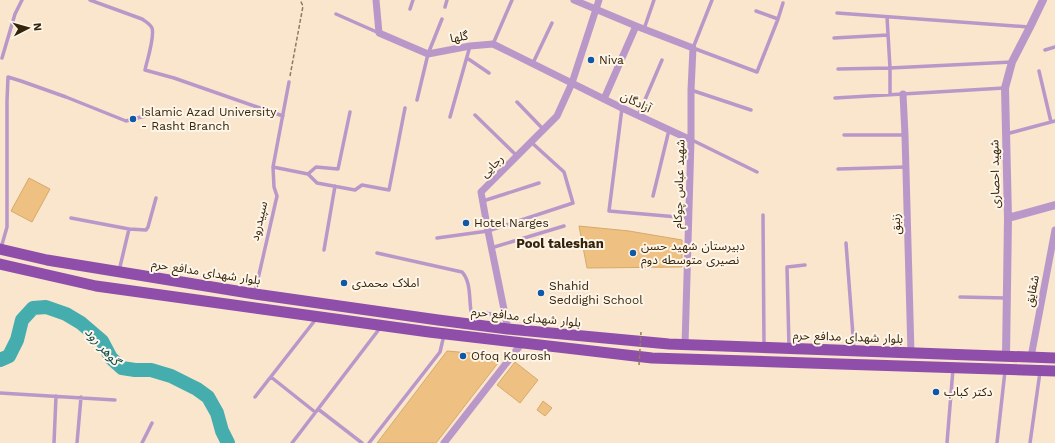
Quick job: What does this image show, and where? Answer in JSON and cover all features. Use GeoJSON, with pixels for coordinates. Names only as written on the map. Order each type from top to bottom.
{"type":"FeatureCollection","features":[{"type":"Feature","properties":{"kind":"main road","name":"بلوار شهدای مدافع حرم"},"geometry":{"type":"LineString","coordinates":[[0,249],[47,260],[255,294],[508,329],[685,345],[1055,358]]}},
{"type":"Feature","properties":{"kind":"main road"},"geometry":{"type":"LineString","coordinates":[[0,264],[96,286],[445,334],[652,358],[1055,371]]}},
{"type":"Feature","properties":{"kind":"street"},"geometry":{"type":"LineString","coordinates":[[376,0],[379,33],[428,54]]}},
{"type":"Feature","properties":{"kind":"street"},"geometry":{"type":"LineString","coordinates":[[574,0],[693,48]]}},
{"type":"Feature","properties":{"kind":"street","name":"رجایی"},"geometry":{"type":"LineString","coordinates":[[483,201],[482,192],[557,116],[572,83],[599,0]]}},
{"type":"Feature","properties":{"kind":"street","name":"شهید احصاری"},"geometry":{"type":"LineString","coordinates":[[1006,356],[1008,218],[1005,88],[1012,62],[1042,0]]}},
{"type":"Feature","properties":{"kind":"street"},"geometry":{"type":"LineString","coordinates":[[604,99],[636,26]]}},
{"type":"Feature","properties":{"kind":"street"},"geometry":{"type":"LineString","coordinates":[[493,44],[572,83]]}},
{"type":"Feature","properties":{"kind":"street","name":"گلها"},"geometry":{"type":"LineString","coordinates":[[428,54],[470,46],[493,44]]}},
{"type":"Feature","properties":{"kind":"street","name":"شهید عباس چوکام"},"geometry":{"type":"LineString","coordinates":[[685,345],[693,48]]}},
{"type":"Feature","properties":{"kind":"street","name":"آزادگان"},"geometry":{"type":"LineString","coordinates":[[572,83],[638,116],[691,140]]}},
{"type":"Feature","properties":{"kind":"street","name":"زنبق"},"geometry":{"type":"LineString","coordinates":[[903,94],[911,353]]}},
{"type":"Feature","properties":{"kind":"street"},"geometry":{"type":"LineString","coordinates":[[483,201],[508,329]]}},
{"type":"Feature","properties":{"kind":"street"},"geometry":{"type":"LineString","coordinates":[[1008,218],[1055,205]]}},
{"type":"Feature","properties":{"kind":"street","name":"شقایق"},"geometry":{"type":"LineString","coordinates":[[1031,357],[1055,230]]}},
{"type":"Feature","properties":{"kind":"street"},"geometry":{"type":"LineString","coordinates":[[444,443],[522,343]]}},
{"type":"Feature","properties":{"kind":"lane"},"geometry":{"type":"LineString","coordinates":[[2,58],[15,14],[22,0]]}},
{"type":"Feature","properties":{"kind":"lane"},"geometry":{"type":"LineString","coordinates":[[90,0],[150,24],[152,29],[151,45],[144,70],[174,78],[283,116]]}},
{"type":"Feature","properties":{"kind":"lane"},"geometry":{"type":"LineString","coordinates":[[410,9],[413,0]]}},
{"type":"Feature","properties":{"kind":"lane"},"geometry":{"type":"LineString","coordinates":[[445,7],[448,0]]}},
{"type":"Feature","properties":{"kind":"lane"},"geometry":{"type":"LineString","coordinates":[[493,44],[512,0]]}},
{"type":"Feature","properties":{"kind":"lane"},"geometry":{"type":"LineString","coordinates":[[644,28],[654,0]]}},
{"type":"Feature","properties":{"kind":"lane"},"geometry":{"type":"LineString","coordinates":[[712,0],[693,48],[757,72],[783,4]]}},
{"type":"Feature","properties":{"kind":"lane"},"geometry":{"type":"LineString","coordinates":[[756,11],[778,19]]}},
{"type":"Feature","properties":{"kind":"lane"},"geometry":{"type":"LineString","coordinates":[[336,14],[379,33]]}},
{"type":"Feature","properties":{"kind":"lane"},"geometry":{"type":"LineString","coordinates":[[837,14],[1030,27]]}},
{"type":"Feature","properties":{"kind":"lane"},"geometry":{"type":"LineString","coordinates":[[887,17],[890,95]]}},
{"type":"Feature","properties":{"kind":"lane"},"geometry":{"type":"LineString","coordinates":[[417,100],[428,54],[442,19]]}},
{"type":"Feature","properties":{"kind":"lane"},"geometry":{"type":"LineString","coordinates":[[533,64],[552,23]]}},
{"type":"Feature","properties":{"kind":"lane"},"geometry":{"type":"LineString","coordinates":[[834,38],[888,35]]}},
{"type":"Feature","properties":{"kind":"lane"},"geometry":{"type":"LineString","coordinates":[[450,117],[470,46]]}},
{"type":"Feature","properties":{"kind":"lane"},"geometry":{"type":"LineString","coordinates":[[1046,50],[1055,47]]}},
{"type":"Feature","properties":{"kind":"lane"},"geometry":{"type":"LineString","coordinates":[[467,58],[488,74]]}},
{"type":"Feature","properties":{"kind":"lane"},"geometry":{"type":"LineString","coordinates":[[638,116],[662,60]]}},
{"type":"Feature","properties":{"kind":"lane"},"geometry":{"type":"LineString","coordinates":[[838,69],[1012,62]]}},
{"type":"Feature","properties":{"kind":"lane"},"geometry":{"type":"LineString","coordinates":[[1006,134],[1053,122],[1040,71]]}},
{"type":"Feature","properties":{"kind":"lane"},"geometry":{"type":"LineString","coordinates":[[0,249],[7,227],[8,77],[66,97],[126,121],[145,116]]}},
{"type":"Feature","properties":{"kind":"lane","name":"سپیدرود"},"geometry":{"type":"LineString","coordinates":[[255,294],[277,196],[274,187],[273,167],[289,82]]}},
{"type":"Feature","properties":{"kind":"lane"},"geometry":{"type":"LineString","coordinates":[[835,98],[1005,88]]}},
{"type":"Feature","properties":{"kind":"lane"},"geometry":{"type":"LineString","coordinates":[[691,90],[751,110]]}},
{"type":"Feature","properties":{"kind":"lane"},"geometry":{"type":"LineString","coordinates":[[517,102],[544,130]]}},
{"type":"Feature","properties":{"kind":"lane"},"geometry":{"type":"LineString","coordinates":[[273,167],[308,174],[317,183],[355,190],[362,185],[389,190],[405,108]]}},
{"type":"Feature","properties":{"kind":"lane"},"geometry":{"type":"LineString","coordinates":[[622,108],[609,211],[689,218]]}},
{"type":"Feature","properties":{"kind":"lane"},"geometry":{"type":"LineString","coordinates":[[308,174],[316,166],[338,169],[350,112]]}},
{"type":"Feature","properties":{"kind":"lane"},"geometry":{"type":"LineString","coordinates":[[475,114],[517,156]]}},
{"type":"Feature","properties":{"kind":"lane"},"geometry":{"type":"LineString","coordinates":[[653,196],[669,130]]}},
{"type":"Feature","properties":{"kind":"lane"},"geometry":{"type":"LineString","coordinates":[[844,135],[905,135]]}},
{"type":"Feature","properties":{"kind":"lane"},"geometry":{"type":"LineString","coordinates":[[691,140],[757,172]]}},
{"type":"Feature","properties":{"kind":"lane"},"geometry":{"type":"LineString","coordinates":[[437,238],[488,231],[573,203],[564,172],[531,142]]}},
{"type":"Feature","properties":{"kind":"lane"},"geometry":{"type":"LineString","coordinates":[[838,169],[906,167]]}},
{"type":"Feature","properties":{"kind":"lane"},"geometry":{"type":"LineString","coordinates":[[483,201],[539,183]]}},
{"type":"Feature","properties":{"kind":"lane"},"geometry":{"type":"LineString","coordinates":[[324,250],[335,186]]}},
{"type":"Feature","properties":{"kind":"lane"},"geometry":{"type":"LineString","coordinates":[[71,218],[129,229],[146,230],[156,198]]}},
{"type":"Feature","properties":{"kind":"lane"},"geometry":{"type":"LineString","coordinates":[[763,215],[764,348]]}},
{"type":"Feature","properties":{"kind":"lane"},"geometry":{"type":"LineString","coordinates":[[491,248],[564,226]]}},
{"type":"Feature","properties":{"kind":"lane"},"geometry":{"type":"LineString","coordinates":[[119,272],[129,229]]}},
{"type":"Feature","properties":{"kind":"lane"},"geometry":{"type":"LineString","coordinates":[[846,243],[854,351]]}},
{"type":"Feature","properties":{"kind":"lane"},"geometry":{"type":"LineString","coordinates":[[377,253],[462,272],[468,281],[471,311],[505,316]]}},
{"type":"Feature","properties":{"kind":"lane"},"geometry":{"type":"LineString","coordinates":[[789,348],[787,267],[805,265]]}},
{"type":"Feature","properties":{"kind":"lane"},"geometry":{"type":"LineString","coordinates":[[960,297],[1006,298]]}},
{"type":"Feature","properties":{"kind":"lane"},"geometry":{"type":"LineString","coordinates":[[255,397],[318,317]]}},
{"type":"Feature","properties":{"kind":"lane"},"geometry":{"type":"LineString","coordinates":[[292,443],[382,325]]}},
{"type":"Feature","properties":{"kind":"lane"},"geometry":{"type":"LineString","coordinates":[[369,443],[440,352],[445,334]]}},
{"type":"Feature","properties":{"kind":"lane"},"geometry":{"type":"LineString","coordinates":[[947,443],[953,368]]}},
{"type":"Feature","properties":{"kind":"lane"},"geometry":{"type":"LineString","coordinates":[[997,443],[1005,370]]}},
{"type":"Feature","properties":{"kind":"lane"},"geometry":{"type":"LineString","coordinates":[[1030,443],[1040,371]]}},
{"type":"Feature","properties":{"kind":"lane"},"geometry":{"type":"LineString","coordinates":[[271,377],[362,443]]}},
{"type":"Feature","properties":{"kind":"lane"},"geometry":{"type":"LineString","coordinates":[[0,392],[115,400]]}},
{"type":"Feature","properties":{"kind":"lane"},"geometry":{"type":"LineString","coordinates":[[54,443],[56,396]]}},
{"type":"Feature","properties":{"kind":"lane"},"geometry":{"type":"LineString","coordinates":[[77,443],[81,397]]}},
{"type":"Feature","properties":{"kind":"lane"},"geometry":{"type":"LineString","coordinates":[[142,443],[152,423]]}},
{"type":"Feature","properties":{"kind":"path"},"geometry":{"type":"LineString","coordinates":[[289,82],[303,6],[300,0]]}},
{"type":"Feature","properties":{"kind":"path"},"geometry":{"type":"LineString","coordinates":[[639,365],[641,332]]}},
{"type":"Feature","properties":{"kind":"building"},"geometry":{"type":"Polygon","coordinates":[[[29,178],[50,189],[32,222],[11,211],[29,178]]]}},
{"type":"Feature","properties":{"kind":"building","name":"دبیرستان شهید حسن نصیری متوسطه دوم"},"geometry":{"type":"Polygon","coordinates":[[[579,226],[629,231],[682,240],[682,267],[587,268],[579,226]]]}},
{"type":"Feature","properties":{"kind":"building"},"geometry":{"type":"Polygon","coordinates":[[[447,351],[493,355],[498,363],[436,443],[377,443],[447,351]]]}},
{"type":"Feature","properties":{"kind":"building"},"geometry":{"type":"Polygon","coordinates":[[[515,362],[538,380],[520,403],[497,385],[515,362]]]}},
{"type":"Feature","properties":{"kind":"building"},"geometry":{"type":"Polygon","coordinates":[[[543,401],[552,408],[545,416],[537,410],[543,401]]]}},
{"type":"Feature","properties":{"kind":"waterway","name":"گوهر رود"},"geometry":{"type":"LineString","coordinates":[[0,360],[9,356],[17,340],[22,320],[33,308],[46,307],[66,314],[81,323],[102,341],[111,358],[122,368],[151,370],[171,376],[197,389],[208,397],[217,413],[222,431],[228,443]]}},
{"type":"Feature","properties":{"kind":"place","name":"Niva"},"geometry":{"type":"Point","coordinates":[591,60]}},
{"type":"Feature","properties":{"kind":"place","name":"Islamic Azad University - Rasht Branch"},"geometry":{"type":"Point","coordinates":[133,119]}},
{"type":"Feature","properties":{"kind":"place","name":"Hotel Narges"},"geometry":{"type":"Point","coordinates":[466,223]}},
{"type":"Feature","properties":{"kind":"place","name":"دبیرستان شهید حسن نصیری متوسطه دوم"},"geometry":{"type":"Point","coordinates":[633,253]}},
{"type":"Feature","properties":{"kind":"place","name":"املاک محمدی"},"geometry":{"type":"Point","coordinates":[344,283]}},
{"type":"Feature","properties":{"kind":"place","name":"Shahid Seddighi School"},"geometry":{"type":"Point","coordinates":[541,293]}},
{"type":"Feature","properties":{"kind":"place","name":"Ofoq Kourosh"},"geometry":{"type":"Point","coordinates":[463,356]}},
{"type":"Feature","properties":{"kind":"place","name":"دکتر کباب"},"geometry":{"type":"Point","coordinates":[936,392]}},
{"type":"Feature","properties":{"kind":"district","name":"Pool taleshan"},"geometry":{"type":"Point","coordinates":[560,243]}}]}
